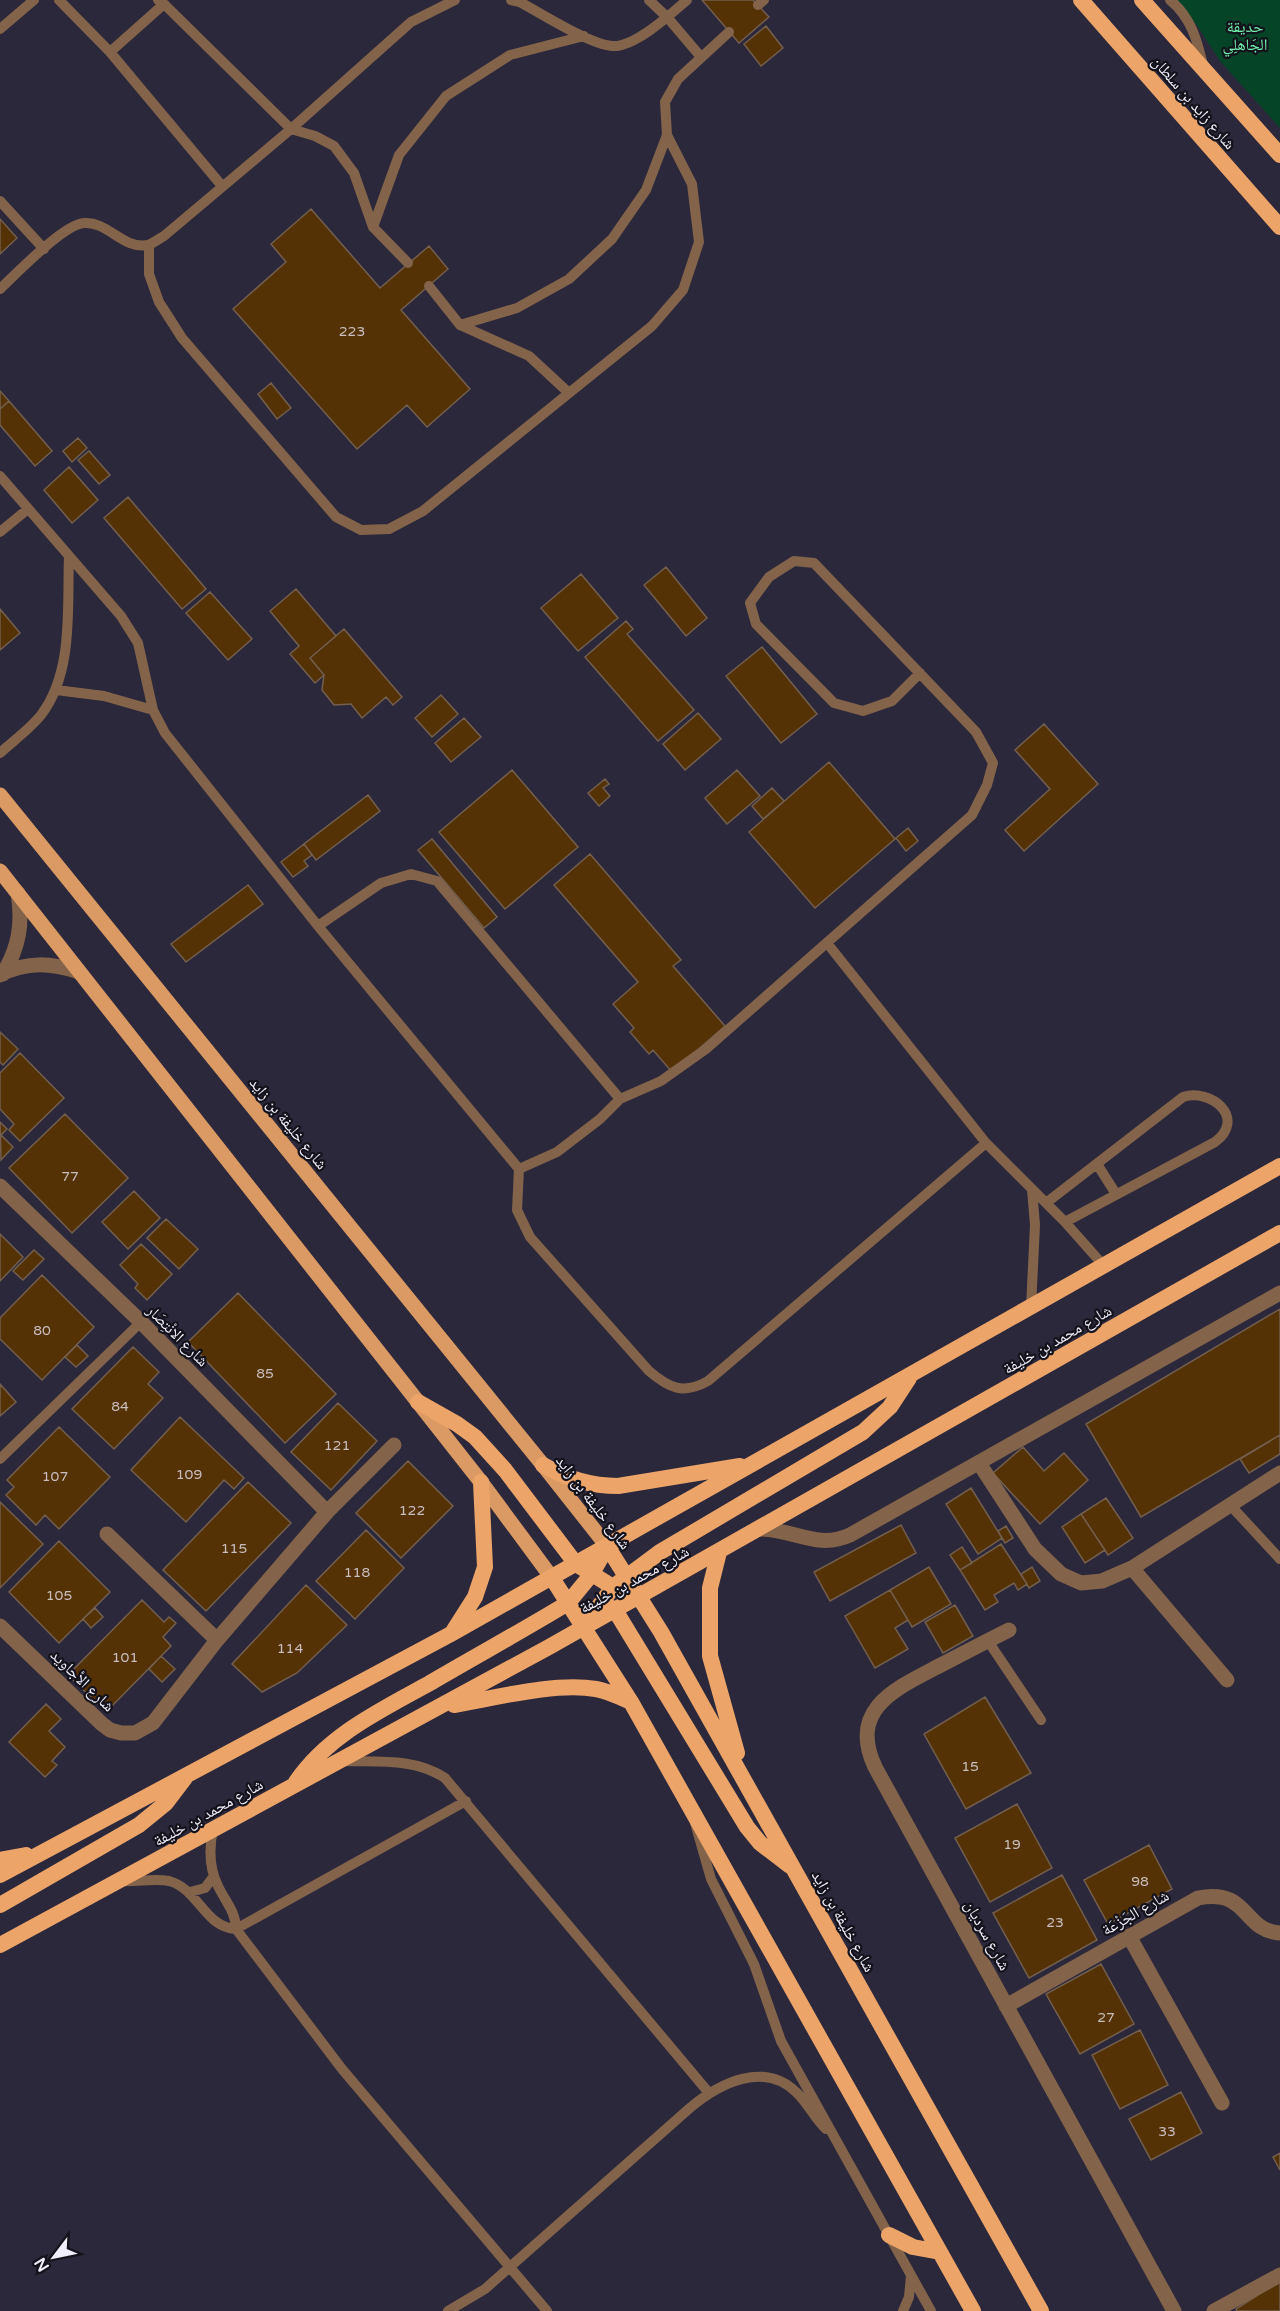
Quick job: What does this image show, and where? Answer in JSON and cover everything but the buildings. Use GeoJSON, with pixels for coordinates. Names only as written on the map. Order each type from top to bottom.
{"type":"FeatureCollection","features":[{"type":"Feature","properties":{"kind":"highway","name":"شارع زايد بن سلطان"},"geometry":{"type":"LineString","coordinates":[[1081,0],[1280,227]]}},
{"type":"Feature","properties":{"kind":"highway","name":"شارع زايد بن سلطان"},"geometry":{"type":"LineString","coordinates":[[1143,0],[1280,155]]}},
{"type":"Feature","properties":{"kind":"highway"},"geometry":{"type":"LineString","coordinates":[[0,1875],[552,1578],[1280,1166]]}},
{"type":"Feature","properties":{"kind":"highway","name":"شارع محمد بن خليفة"},"geometry":{"type":"LineString","coordinates":[[0,1945],[584,1628],[608,1606],[639,1597],[1280,1233]]}},
{"type":"Feature","properties":{"kind":"highway"},"geometry":{"type":"LineString","coordinates":[[608,1606],[613,1587],[660,1552],[862,1432],[890,1407],[911,1375]]}},
{"type":"Feature","properties":{"kind":"highway"},"geometry":{"type":"LineString","coordinates":[[418,1402],[457,1424],[490,1453],[576,1564],[586,1582],[608,1606],[747,1827],[776,1857],[794,1868]]}},
{"type":"Feature","properties":{"kind":"highway"},"geometry":{"type":"LineString","coordinates":[[543,1464],[564,1476],[586,1484],[618,1486],[756,1463]]}},
{"type":"Feature","properties":{"kind":"highway"},"geometry":{"type":"LineString","coordinates":[[449,1635],[468,1611],[485,1567],[481,1482]]}},
{"type":"Feature","properties":{"kind":"highway"},"geometry":{"type":"LineString","coordinates":[[293,1785],[309,1763],[358,1724],[568,1603],[586,1582],[607,1546]]}},
{"type":"Feature","properties":{"kind":"highway","name":"شارع خليفة بن زايد"},"geometry":{"type":"LineString","coordinates":[[607,1546],[639,1597],[794,1868],[1041,2311]]}},
{"type":"Feature","properties":{"kind":"highway"},"geometry":{"type":"LineString","coordinates":[[719,1552],[710,1588],[710,1656],[745,1782]]}},
{"type":"Feature","properties":{"kind":"highway"},"geometry":{"type":"LineString","coordinates":[[552,1578],[613,1587],[639,1597]]}},
{"type":"Feature","properties":{"kind":"highway"},"geometry":{"type":"LineString","coordinates":[[552,1578],[631,1702],[973,2311]]}},
{"type":"Feature","properties":{"kind":"highway"},"geometry":{"type":"LineString","coordinates":[[438,1707],[532,1691],[585,1688],[605,1691],[631,1702]]}},
{"type":"Feature","properties":{"kind":"highway"},"geometry":{"type":"LineString","coordinates":[[0,1905],[139,1826],[166,1803],[187,1775]]}},
{"type":"Feature","properties":{"kind":"highway"},"geometry":{"type":"LineString","coordinates":[[0,1860],[45,1850]]}},
{"type":"Feature","properties":{"kind":"highway"},"geometry":{"type":"LineString","coordinates":[[889,2235],[913,2247],[940,2252]]}},
{"type":"Feature","properties":{"kind":"main road","name":"شارع خليفة بن زايد"},"geometry":{"type":"LineString","coordinates":[[0,795],[607,1546]]}},
{"type":"Feature","properties":{"kind":"main road"},"geometry":{"type":"LineString","coordinates":[[0,872],[481,1482],[552,1578]]}},
{"type":"Feature","properties":{"kind":"street"},"geometry":{"type":"LineString","coordinates":[[1,975],[14,956],[20,935],[21,914],[18,893]]}},
{"type":"Feature","properties":{"kind":"street"},"geometry":{"type":"LineString","coordinates":[[1,975],[21,966],[41,963],[79,972]]}},
{"type":"Feature","properties":{"kind":"street","name":"شارع الانْتِصَار"},"geometry":{"type":"LineString","coordinates":[[0,1186],[141,1322],[327,1512]]}},
{"type":"Feature","properties":{"kind":"street"},"geometry":{"type":"LineString","coordinates":[[760,1529],[784,1531],[816,1541],[842,1539],[1280,1293]]}},
{"type":"Feature","properties":{"kind":"street","name":"شارع الأجاويد"},"geometry":{"type":"LineString","coordinates":[[0,1626],[102,1724],[110,1730],[135,1733],[153,1723],[217,1640],[327,1512],[394,1445]]}},
{"type":"Feature","properties":{"kind":"street"},"geometry":{"type":"LineString","coordinates":[[979,1463],[1035,1550],[1060,1574],[1082,1583],[1109,1579],[1132,1568],[1280,1473]]}},
{"type":"Feature","properties":{"kind":"street"},"geometry":{"type":"LineString","coordinates":[[107,1534],[217,1640]]}},
{"type":"Feature","properties":{"kind":"street"},"geometry":{"type":"LineString","coordinates":[[1132,1568],[1227,1680]]}},
{"type":"Feature","properties":{"kind":"street","name":"شارع سرديان"},"geometry":{"type":"LineString","coordinates":[[1009,1630],[891,1691],[876,1707],[868,1728],[868,1748],[875,1767],[1174,2311]]}},
{"type":"Feature","properties":{"kind":"street","name":"شارع الجَزْعَة"},"geometry":{"type":"LineString","coordinates":[[1006,2006],[1198,1898],[1215,1896],[1233,1901],[1247,1912],[1258,1926],[1266,1931],[1280,1934]]}},
{"type":"Feature","properties":{"kind":"street"},"geometry":{"type":"LineString","coordinates":[[1129,1936],[1222,2103]]}},
{"type":"Feature","properties":{"kind":"street"},"geometry":{"type":"LineString","coordinates":[[1214,2311],[1280,2275]]}},
{"type":"Feature","properties":{"kind":"lane"},"geometry":{"type":"LineString","coordinates":[[0,29],[34,0]]}},
{"type":"Feature","properties":{"kind":"lane"},"geometry":{"type":"LineString","coordinates":[[59,0],[110,52],[222,186]]}},
{"type":"Feature","properties":{"kind":"lane"},"geometry":{"type":"LineString","coordinates":[[0,289],[67,230],[83,223],[99,226],[133,245],[149,244],[164,236],[291,129],[411,22],[454,0]]}},
{"type":"Feature","properties":{"kind":"lane"},"geometry":{"type":"LineString","coordinates":[[511,0],[584,36],[612,46],[629,43],[687,0]]}},
{"type":"Feature","properties":{"kind":"lane"},"geometry":{"type":"LineString","coordinates":[[649,0],[667,17],[701,57]]}},
{"type":"Feature","properties":{"kind":"lane"},"geometry":{"type":"LineString","coordinates":[[1170,0],[1185,14],[1190,23],[1205,71]]}},
{"type":"Feature","properties":{"kind":"lane"},"geometry":{"type":"LineString","coordinates":[[110,52],[161,2],[291,129],[315,136],[334,146],[354,172],[373,227],[408,263]]}},
{"type":"Feature","properties":{"kind":"lane"},"geometry":{"type":"LineString","coordinates":[[149,244],[149,274],[159,302],[182,338],[336,517],[361,530],[389,530],[423,511],[652,326],[684,290],[699,242],[692,184],[667,135],[665,102],[678,79],[729,32]]}},
{"type":"Feature","properties":{"kind":"lane"},"geometry":{"type":"LineString","coordinates":[[373,227],[399,155],[446,96],[510,55],[584,36]]}},
{"type":"Feature","properties":{"kind":"lane"},"geometry":{"type":"LineString","coordinates":[[460,325],[517,308],[569,279],[612,239],[646,190],[667,135]]}},
{"type":"Feature","properties":{"kind":"lane"},"geometry":{"type":"LineString","coordinates":[[0,201],[44,249]]}},
{"type":"Feature","properties":{"kind":"lane"},"geometry":{"type":"LineString","coordinates":[[429,286],[460,325],[529,356],[569,393]]}},
{"type":"Feature","properties":{"kind":"lane"},"geometry":{"type":"LineString","coordinates":[[0,476],[121,616],[138,643],[153,710],[165,733],[318,926],[519,1169],[517,1210],[530,1237],[649,1371],[661,1381],[683,1389],[695,1388],[708,1381],[986,1143]]}},
{"type":"Feature","properties":{"kind":"lane"},"geometry":{"type":"LineString","coordinates":[[0,532],[28,509]]}},
{"type":"Feature","properties":{"kind":"lane"},"geometry":{"type":"LineString","coordinates":[[0,753],[40,716],[56,690],[65,645],[69,556]]}},
{"type":"Feature","properties":{"kind":"lane"},"geometry":{"type":"LineString","coordinates":[[519,1169],[557,1152],[600,1119],[620,1099],[661,1081],[706,1048],[972,815],[987,785],[993,763],[976,732],[920,673],[814,563],[794,561],[769,577],[750,603],[756,624],[834,703],[863,711],[892,701],[920,673]]}},
{"type":"Feature","properties":{"kind":"lane"},"geometry":{"type":"LineString","coordinates":[[56,690],[104,696],[153,710]]}},
{"type":"Feature","properties":{"kind":"lane"},"geometry":{"type":"LineString","coordinates":[[318,926],[381,883],[411,874],[437,881],[620,1099]]}},
{"type":"Feature","properties":{"kind":"lane"},"geometry":{"type":"LineString","coordinates":[[827,943],[986,1143],[1065,1222],[1104,1266]]}},
{"type":"Feature","properties":{"kind":"lane"},"geometry":{"type":"LineString","coordinates":[[1046,1203],[1183,1097],[1197,1095],[1221,1106],[1227,1115],[1228,1126],[1223,1135],[1065,1222]]}},
{"type":"Feature","properties":{"kind":"lane"},"geometry":{"type":"LineString","coordinates":[[1097,1164],[1116,1194]]}},
{"type":"Feature","properties":{"kind":"lane"},"geometry":{"type":"LineString","coordinates":[[1030,1308],[1035,1225],[1032,1189]]}},
{"type":"Feature","properties":{"kind":"lane"},"geometry":{"type":"LineString","coordinates":[[0,1459],[141,1322]]}},
{"type":"Feature","properties":{"kind":"lane"},"geometry":{"type":"LineString","coordinates":[[1231,1506],[1280,1559]]}},
{"type":"Feature","properties":{"kind":"lane"},"geometry":{"type":"LineString","coordinates":[[988,1641],[1041,1720]]}},
{"type":"Feature","properties":{"kind":"lane"},"geometry":{"type":"LineString","coordinates":[[339,1761],[412,1763],[424,1766],[445,1778],[709,2093]]}},
{"type":"Feature","properties":{"kind":"lane"},"geometry":{"type":"LineString","coordinates":[[118,1881],[170,1881],[190,1892],[217,1923],[236,1929],[466,1801]]}},
{"type":"Feature","properties":{"kind":"lane"},"geometry":{"type":"LineString","coordinates":[[693,1811],[700,1846],[711,1879],[754,1964],[781,2041],[931,2311]]}},
{"type":"Feature","properties":{"kind":"lane"},"geometry":{"type":"LineString","coordinates":[[213,1829],[210,1852],[214,1876],[234,1916],[236,1929],[342,2069],[547,2311]]}},
{"type":"Feature","properties":{"kind":"lane"},"geometry":{"type":"LineString","coordinates":[[190,1892],[205,1888],[214,1876]]}},
{"type":"Feature","properties":{"kind":"lane"},"geometry":{"type":"LineString","coordinates":[[448,2311],[472,2298],[709,2093],[730,2082],[744,2078],[764,2077],[786,2085],[796,2092],[817,2120],[834,2136]]}},
{"type":"Feature","properties":{"kind":"lane"},"geometry":{"type":"LineString","coordinates":[[903,2311],[909,2297],[911,2276]]}},
{"type":"Feature","properties":{"kind":"green space","name":"حديقة الجَاهلِي"},"geometry":{"type":"Polygon","coordinates":[[[1176,0],[1280,0],[1280,128],[1220,61],[1196,24],[1176,0]]]}}]}
